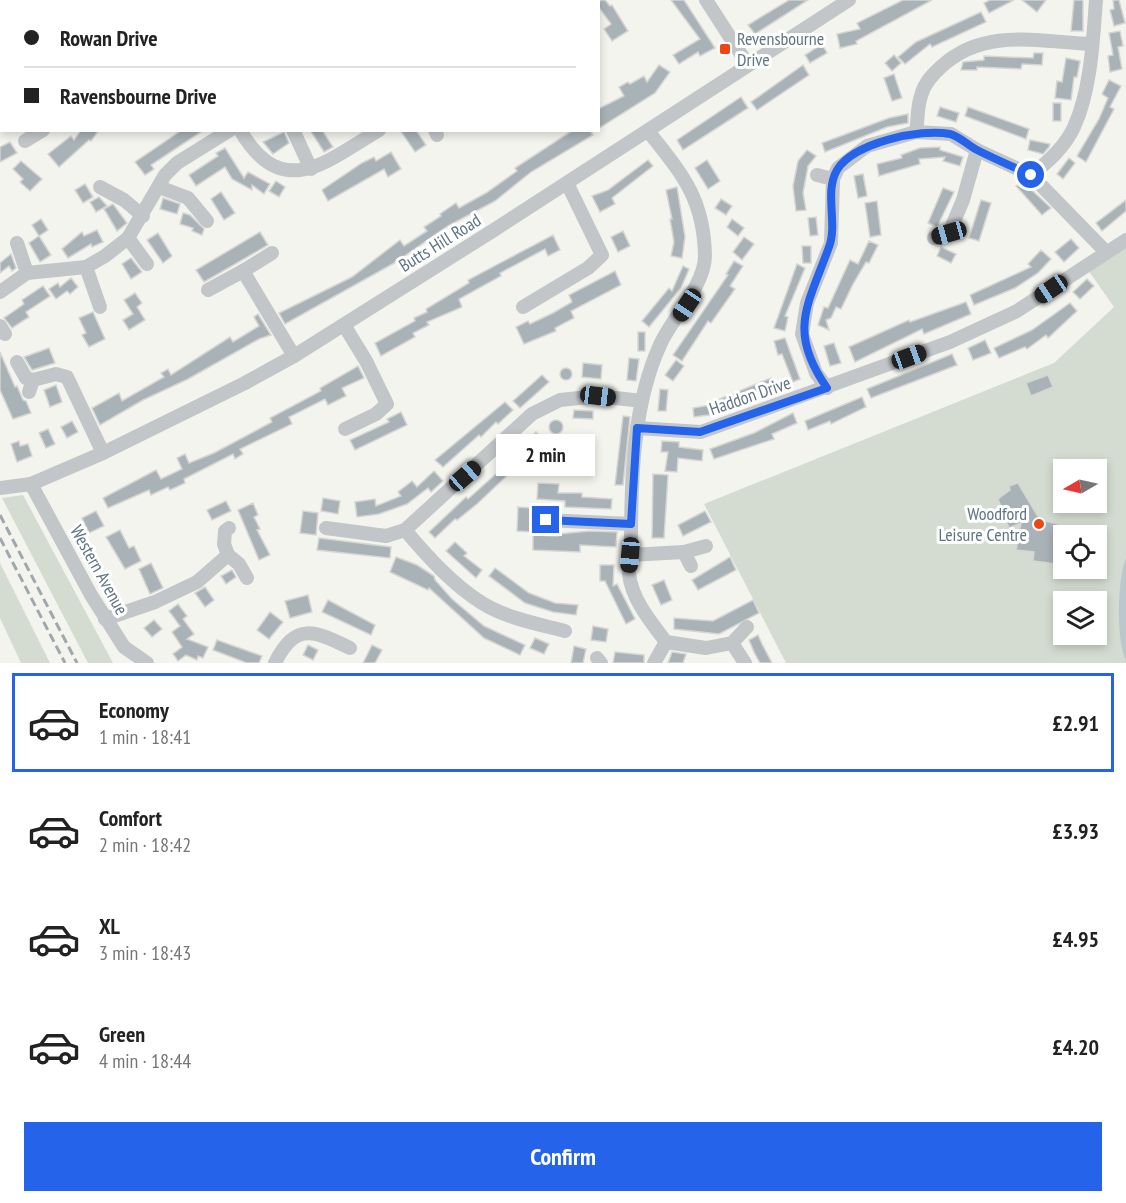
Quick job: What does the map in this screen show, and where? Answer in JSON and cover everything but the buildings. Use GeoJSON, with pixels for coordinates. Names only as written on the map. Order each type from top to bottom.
{"type":"FeatureCollection","features":[{"type":"Feature","properties":{"kind":"street"},"geometry":{"type":"LineString","coordinates":[[706,0],[748,65]]}},
{"type":"Feature","properties":{"kind":"street","name":"Butts Hill Road"},"geometry":{"type":"LineString","coordinates":[[3,488],[31,484],[103,453],[245,383],[294,356],[849,0]]}},
{"type":"Feature","properties":{"kind":"street"},"geometry":{"type":"LineString","coordinates":[[1031,175],[1053,157],[1074,127],[1090,70],[1096,0]]}},
{"type":"Feature","properties":{"kind":"street"},"geometry":{"type":"LineString","coordinates":[[916,132],[921,95],[931,76],[951,57],[973,46],[993,39],[1092,44]]}},
{"type":"Feature","properties":{"kind":"street"},"geometry":{"type":"LineString","coordinates":[[648,131],[687,181],[701,216],[705,259],[687,305],[660,344],[642,401],[637,428],[629,574],[635,594],[646,616],[666,642],[706,648],[732,643],[747,627]]}},
{"type":"Feature","properties":{"kind":"street"},"geometry":{"type":"LineString","coordinates":[[2,295],[27,273],[86,267],[128,238],[159,187],[177,163],[227,132]]}},
{"type":"Feature","properties":{"kind":"street"},"geometry":{"type":"LineString","coordinates":[[241,132],[252,150],[274,168],[292,171],[311,169],[376,132]]}},
{"type":"Feature","properties":{"kind":"street"},"geometry":{"type":"LineString","coordinates":[[294,132],[311,169]]}},
{"type":"Feature","properties":{"kind":"street"},"geometry":{"type":"LineString","coordinates":[[827,388],[816,373],[802,334],[807,303],[831,243],[833,179],[838,168],[867,146],[916,132],[951,134],[977,150],[1031,175],[1106,252]]}},
{"type":"Feature","properties":{"kind":"street"},"geometry":{"type":"LineString","coordinates":[[25,141],[42,137]]}},
{"type":"Feature","properties":{"kind":"street"},"geometry":{"type":"LineString","coordinates":[[934,238],[952,239],[977,150]]}},
{"type":"Feature","properties":{"kind":"street"},"geometry":{"type":"LineString","coordinates":[[817,175],[833,179]]}},
{"type":"Feature","properties":{"kind":"street"},"geometry":{"type":"LineString","coordinates":[[523,307],[544,301],[588,268],[607,258],[567,183]]}},
{"type":"Feature","properties":{"kind":"street"},"geometry":{"type":"LineString","coordinates":[[100,187],[124,200],[142,216]]}},
{"type":"Feature","properties":{"kind":"street"},"geometry":{"type":"LineString","coordinates":[[159,187],[188,198],[207,220]]}},
{"type":"Feature","properties":{"kind":"street"},"geometry":{"type":"LineString","coordinates":[[128,238],[147,264]]}},
{"type":"Feature","properties":{"kind":"street","name":"Haddon Drive"},"geometry":{"type":"LineString","coordinates":[[637,428],[700,432],[950,342],[1017,311],[1126,240]]}},
{"type":"Feature","properties":{"kind":"street"},"geometry":{"type":"LineString","coordinates":[[17,243],[27,273]]}},
{"type":"Feature","properties":{"kind":"street"},"geometry":{"type":"LineString","coordinates":[[208,290],[272,253]]}},
{"type":"Feature","properties":{"kind":"street"},"geometry":{"type":"LineString","coordinates":[[86,267],[100,307]]}},
{"type":"Feature","properties":{"kind":"street"},"geometry":{"type":"LineString","coordinates":[[243,271],[294,356]]}},
{"type":"Feature","properties":{"kind":"street"},"geometry":{"type":"LineString","coordinates":[[344,325],[366,361],[387,404],[376,414],[345,429]]}},
{"type":"Feature","properties":{"kind":"street"},"geometry":{"type":"LineString","coordinates":[[17,362],[31,386],[56,374],[67,377],[103,453]]}},
{"type":"Feature","properties":{"kind":"street"},"geometry":{"type":"LineString","coordinates":[[326,528],[346,526],[386,536],[405,530],[532,414],[560,400],[598,396],[642,401]]}},
{"type":"Feature","properties":{"kind":"street","name":"Western Avenue"},"geometry":{"type":"LineString","coordinates":[[31,484],[105,619],[124,647],[147,663]]}},
{"type":"Feature","properties":{"kind":"street"},"geometry":{"type":"LineString","coordinates":[[546,520],[631,524]]}},
{"type":"Feature","properties":{"kind":"street"},"geometry":{"type":"LineString","coordinates":[[229,528],[225,531],[224,544],[228,555],[239,564],[247,578]]}},
{"type":"Feature","properties":{"kind":"street"},"geometry":{"type":"LineString","coordinates":[[405,530],[447,575],[483,604],[517,618],[565,631]]}},
{"type":"Feature","properties":{"kind":"street"},"geometry":{"type":"LineString","coordinates":[[630,555],[684,552],[706,546]]}},
{"type":"Feature","properties":{"kind":"street"},"geometry":{"type":"LineString","coordinates":[[684,552],[691,566]]}},
{"type":"Feature","properties":{"kind":"street"},"geometry":{"type":"LineString","coordinates":[[105,619],[155,602],[196,582],[228,555]]}},
{"type":"Feature","properties":{"kind":"street"},"geometry":{"type":"LineString","coordinates":[[275,663],[290,639],[305,633],[320,634],[334,645],[350,648]]}},
{"type":"Feature","properties":{"kind":"street"},"geometry":{"type":"LineString","coordinates":[[654,663],[666,642]]}},
{"type":"Feature","properties":{"kind":"street"},"geometry":{"type":"LineString","coordinates":[[732,643],[745,663]]}},
{"type":"Feature","properties":{"kind":"shaded area"},"geometry":{"type":"Polygon","coordinates":[[[1126,246],[1126,663],[786,663],[704,504],[1054,363],[1114,307],[1088,270],[1126,246]]]}},
{"type":"Feature","properties":{"kind":"shaded area"},"geometry":{"type":"Polygon","coordinates":[[[23,495],[113,663],[88,663],[2,498],[23,495]]]}},
{"type":"Feature","properties":{"kind":"shaded area"},"geometry":{"type":"Polygon","coordinates":[[[1126,558],[1126,661],[1119,625],[1119,595],[1126,558]]]}},
{"type":"Feature","properties":{"kind":"shaded area"},"geometry":{"type":"Polygon","coordinates":[[[0,563],[50,663],[21,663],[0,618],[0,563]]]}},
{"type":"Feature","properties":{"kind":"railway"},"geometry":{"type":"LineString","coordinates":[[0,515],[77,663]]}},
{"type":"Feature","properties":{"kind":"railway"},"geometry":{"type":"LineString","coordinates":[[0,538],[65,663]]}},
{"type":"Feature","properties":{"kind":"place","name":"Revensbourne Drive"},"geometry":{"type":"Point","coordinates":[725,49]}},
{"type":"Feature","properties":{"kind":"place","name":"Woodford Leisure Centre"},"geometry":{"type":"Point","coordinates":[1039,524]}},
{"type":"Feature","properties":{"kind":"route"},"geometry":{"type":"LineString","coordinates":[[546,520],[631,524],[637,428],[700,432],[827,388],[816,373],[802,334],[807,303],[831,243],[833,179],[838,168],[867,146],[916,132],[951,134],[977,150],[1031,175]]}}]}
